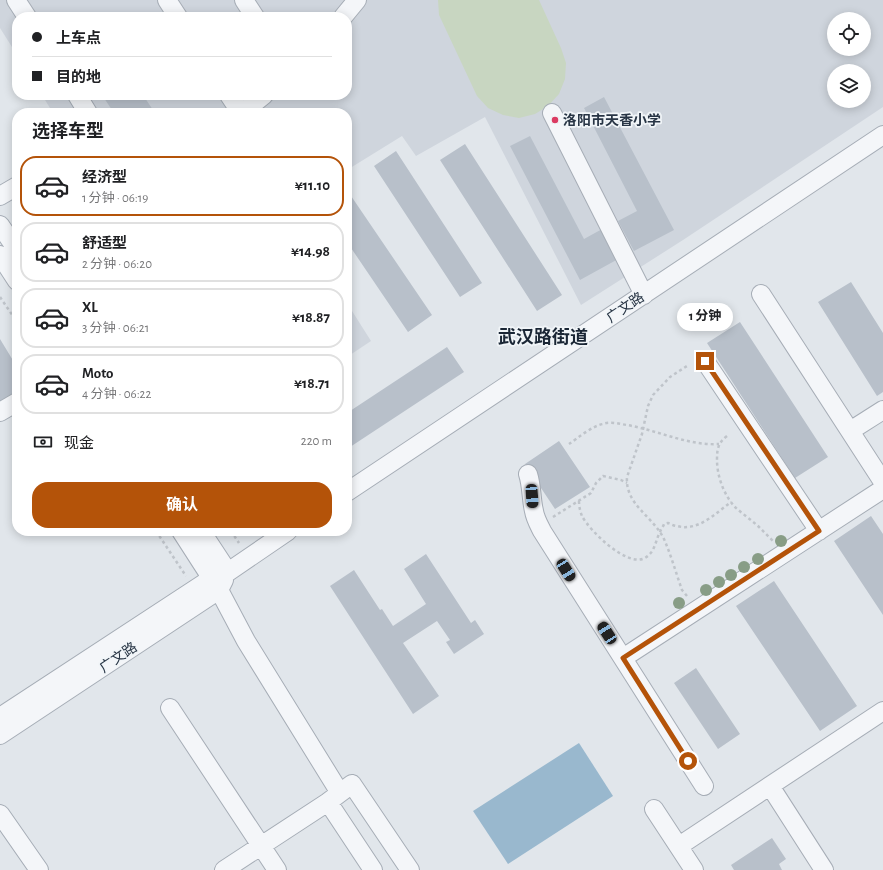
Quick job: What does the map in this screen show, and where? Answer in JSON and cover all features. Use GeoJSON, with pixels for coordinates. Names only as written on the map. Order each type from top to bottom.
{"type":"FeatureCollection","features":[{"type":"Feature","properties":{"kind":"street"},"geometry":{"type":"LineString","coordinates":[[16,0],[24,12]]}},
{"type":"Feature","properties":{"kind":"street"},"geometry":{"type":"LineString","coordinates":[[167,0],[175,12]]}},
{"type":"Feature","properties":{"kind":"street"},"geometry":{"type":"LineString","coordinates":[[244,0],[252,12]]}},
{"type":"Feature","properties":{"kind":"street"},"geometry":{"type":"LineString","coordinates":[[338,12],[341,0]]}},
{"type":"Feature","properties":{"kind":"street"},"geometry":{"type":"LineString","coordinates":[[347,12],[357,0]]}},
{"type":"Feature","properties":{"kind":"street"},"geometry":{"type":"LineString","coordinates":[[247,108],[258,100]]}},
{"type":"Feature","properties":{"kind":"street"},"geometry":{"type":"LineString","coordinates":[[552,113],[644,295]]}},
{"type":"Feature","properties":{"kind":"street","name":"广文路"},"geometry":{"type":"LineString","coordinates":[[352,489],[883,135]]}},
{"type":"Feature","properties":{"kind":"street"},"geometry":{"type":"LineString","coordinates":[[0,196],[12,189]]}},
{"type":"Feature","properties":{"kind":"street"},"geometry":{"type":"LineString","coordinates":[[0,224],[11,244]]}},
{"type":"Feature","properties":{"kind":"street"},"geometry":{"type":"LineString","coordinates":[[0,255],[12,273]]}},
{"type":"Feature","properties":{"kind":"street"},"geometry":{"type":"LineString","coordinates":[[761,294],[883,482]]}},
{"type":"Feature","properties":{"kind":"street"},"geometry":{"type":"LineString","coordinates":[[705,361],[819,531]]}},
{"type":"Feature","properties":{"kind":"street"},"geometry":{"type":"LineString","coordinates":[[0,412],[12,405]]}},
{"type":"Feature","properties":{"kind":"street"},"geometry":{"type":"LineString","coordinates":[[850,431],[883,410]]}},
{"type":"Feature","properties":{"kind":"street"},"geometry":{"type":"LineString","coordinates":[[528,474],[532,488],[533,510],[542,531],[704,786]]}},
{"type":"Feature","properties":{"kind":"street"},"geometry":{"type":"LineString","coordinates":[[623,658],[883,489]]}},
{"type":"Feature","properties":{"kind":"street"},"geometry":{"type":"LineString","coordinates":[[185,536],[220,580]]}},
{"type":"Feature","properties":{"kind":"street"},"geometry":{"type":"LineString","coordinates":[[203,536],[246,641],[334,797],[373,870]]}},
{"type":"Feature","properties":{"kind":"street","name":"广文路"},"geometry":{"type":"LineString","coordinates":[[0,735],[281,536]]}},
{"type":"Feature","properties":{"kind":"street","name":"广文路"},"geometry":{"type":"LineString","coordinates":[[0,717],[195,590],[220,580]]}},
{"type":"Feature","properties":{"kind":"street"},"geometry":{"type":"LineString","coordinates":[[170,708],[277,870]]}},
{"type":"Feature","properties":{"kind":"street"},"geometry":{"type":"LineString","coordinates":[[679,846],[883,711]]}},
{"type":"Feature","properties":{"kind":"street"},"geometry":{"type":"LineString","coordinates":[[224,870],[352,784],[410,870]]}},
{"type":"Feature","properties":{"kind":"street"},"geometry":{"type":"LineString","coordinates":[[770,786],[824,870]]}},
{"type":"Feature","properties":{"kind":"street"},"geometry":{"type":"LineString","coordinates":[[654,809],[694,870]]}},
{"type":"Feature","properties":{"kind":"street"},"geometry":{"type":"LineString","coordinates":[[0,814],[39,870]]}},
{"type":"Feature","properties":{"kind":"path"},"geometry":{"type":"LineString","coordinates":[[0,297],[12,315]]}},
{"type":"Feature","properties":{"kind":"path"},"geometry":{"type":"LineString","coordinates":[[687,366],[670,377],[653,395],[648,406],[634,461],[627,477],[627,484],[629,494],[636,505],[660,532],[682,590],[693,602],[704,606]]}},
{"type":"Feature","properties":{"kind":"path"},"geometry":{"type":"LineString","coordinates":[[569,444],[602,424],[612,422],[643,428],[691,441],[719,444]]}},
{"type":"Feature","properties":{"kind":"path"},"geometry":{"type":"LineString","coordinates":[[727,436],[719,444],[717,456],[718,474],[721,482],[731,502],[785,553]]}},
{"type":"Feature","properties":{"kind":"path"},"geometry":{"type":"LineString","coordinates":[[542,531],[543,525],[547,521],[591,493],[596,483],[603,476],[621,480],[627,484]]}},
{"type":"Feature","properties":{"kind":"path"},"geometry":{"type":"LineString","coordinates":[[579,501],[581,514],[596,536],[616,551],[631,559],[640,560],[648,556],[656,544],[664,524],[668,523],[678,527],[700,524],[731,502]]}},
{"type":"Feature","properties":{"kind":"path"},"geometry":{"type":"LineString","coordinates":[[159,536],[195,590]]}},
{"type":"Feature","properties":{"kind":"shaded area"},"geometry":{"type":"Polygon","coordinates":[[[0,0],[883,0],[883,107],[683,240],[581,305],[485,117],[416,156],[402,136],[352,167],[352,108],[50,108],[45,100],[352,100],[352,12],[12,12],[12,47],[0,28],[0,0]]]}},
{"type":"Feature","properties":{"kind":"shaded area"},"geometry":{"type":"Polygon","coordinates":[[[352,311],[371,341],[352,354],[352,311]]]}},
{"type":"Feature","properties":{"kind":"green space"},"geometry":{"type":"Polygon","coordinates":[[[438,0],[539,0],[561,48],[566,63],[565,79],[559,94],[548,106],[535,114],[519,118],[503,115],[488,108],[477,96],[439,15],[438,0]]]}},
{"type":"Feature","properties":{"kind":"water"},"geometry":{"type":"Polygon","coordinates":[[[579,743],[613,796],[508,864],[473,811],[579,743]]]}},
{"type":"Feature","properties":{"kind":"building"},"geometry":{"type":"Polygon","coordinates":[[[604,97],[674,230],[634,251],[618,221],[637,211],[584,108],[604,97]]]}},
{"type":"Feature","properties":{"kind":"building"},"geometry":{"type":"Polygon","coordinates":[[[105,100],[146,100],[152,108],[111,108],[105,100]]]}},
{"type":"Feature","properties":{"kind":"building"},"geometry":{"type":"Polygon","coordinates":[[[530,136],[584,239],[604,228],[620,258],[580,280],[510,146],[530,136]]]}},
{"type":"Feature","properties":{"kind":"building"},"geometry":{"type":"Polygon","coordinates":[[[465,144],[562,295],[537,311],[440,160],[465,144]]]}},
{"type":"Feature","properties":{"kind":"building"},"geometry":{"type":"Polygon","coordinates":[[[396,151],[482,283],[460,297],[374,166],[396,151]]]}},
{"type":"Feature","properties":{"kind":"building"},"geometry":{"type":"Polygon","coordinates":[[[352,197],[432,315],[408,332],[352,249],[352,197]]]}},
{"type":"Feature","properties":{"kind":"building"},"geometry":{"type":"Polygon","coordinates":[[[851,282],[883,333],[883,392],[877,396],[818,302],[851,282]]]}},
{"type":"Feature","properties":{"kind":"building"},"geometry":{"type":"Polygon","coordinates":[[[740,322],[828,457],[795,478],[707,343],[740,322]]]}},
{"type":"Feature","properties":{"kind":"building"},"geometry":{"type":"Polygon","coordinates":[[[0,339],[12,359],[12,396],[0,403],[0,339]]]}},
{"type":"Feature","properties":{"kind":"building"},"geometry":{"type":"Polygon","coordinates":[[[447,347],[464,372],[352,446],[352,410],[447,347]]]}},
{"type":"Feature","properties":{"kind":"building"},"geometry":{"type":"Polygon","coordinates":[[[559,441],[590,487],[555,509],[525,464],[559,441]]]}},
{"type":"Feature","properties":{"kind":"building"},"geometry":{"type":"Polygon","coordinates":[[[871,516],[883,534],[883,615],[834,541],[871,516]]]}},
{"type":"Feature","properties":{"kind":"building"},"geometry":{"type":"Polygon","coordinates":[[[426,554],[471,623],[475,620],[484,634],[454,654],[446,642],[450,640],[437,621],[403,643],[439,696],[413,714],[330,586],[354,570],[380,610],[382,609],[393,626],[426,604],[404,569],[426,554]]]}},
{"type":"Feature","properties":{"kind":"building"},"geometry":{"type":"Polygon","coordinates":[[[774,581],[857,706],[820,731],[736,606],[774,581]]]}},
{"type":"Feature","properties":{"kind":"building"},"geometry":{"type":"Polygon","coordinates":[[[696,668],[740,734],[718,749],[674,683],[696,668]]]}},
{"type":"Feature","properties":{"kind":"building"},"geometry":{"type":"Polygon","coordinates":[[[772,838],[786,859],[779,864],[782,870],[734,870],[731,865],[772,838]]]}},
{"type":"Feature","properties":{"kind":"place","name":"洛阳市天香小学"},"geometry":{"type":"Point","coordinates":[555,120]}},
{"type":"Feature","properties":{"kind":"district","name":"武汉路街道"},"geometry":{"type":"Point","coordinates":[543,337]}},
{"type":"Feature","properties":{"kind":"route"},"geometry":{"type":"LineString","coordinates":[[688,761],[623,658],[819,531],[705,361]]}}]}
